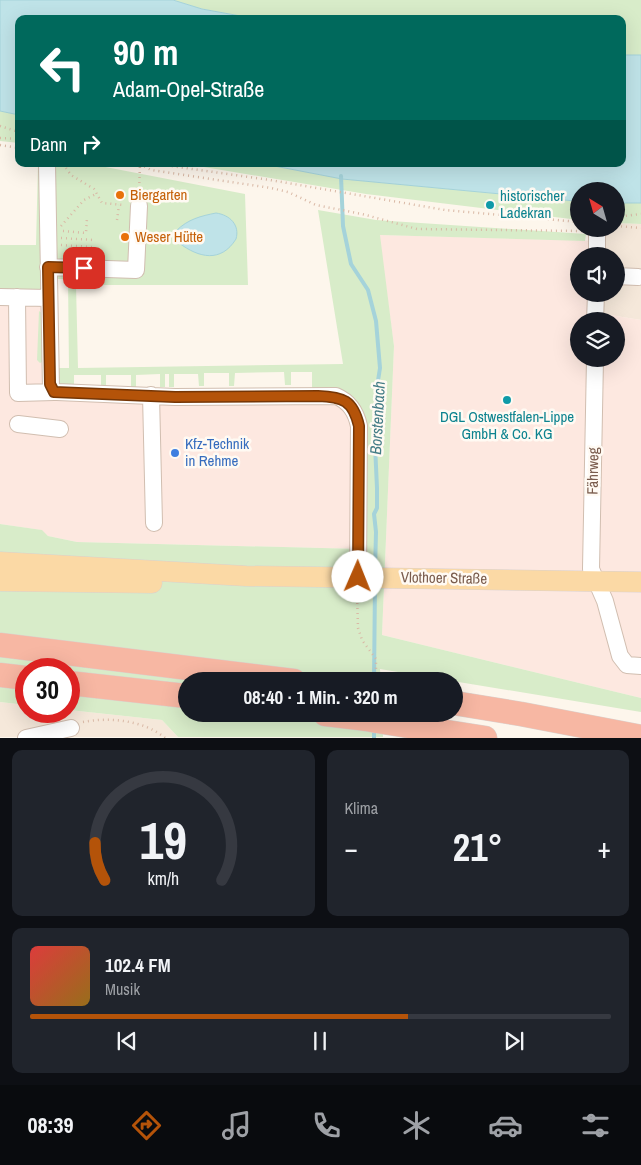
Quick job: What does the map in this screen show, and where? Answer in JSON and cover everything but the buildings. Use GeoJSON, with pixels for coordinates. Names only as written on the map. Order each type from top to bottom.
{"type":"FeatureCollection","features":[{"type":"Feature","properties":{"kind":"highway"},"geometry":{"type":"LineString","coordinates":[[0,645],[220,672]]}},
{"type":"Feature","properties":{"kind":"highway"},"geometry":{"type":"LineString","coordinates":[[0,675],[15,677]]}},
{"type":"Feature","properties":{"kind":"highway"},"geometry":{"type":"LineString","coordinates":[[0,680],[15,679]]}},
{"type":"Feature","properties":{"kind":"highway"},"geometry":{"type":"LineString","coordinates":[[80,684],[178,695]]}},
{"type":"Feature","properties":{"kind":"highway"},"geometry":{"type":"LineString","coordinates":[[463,704],[641,737]]}},
{"type":"Feature","properties":{"kind":"highway"},"geometry":{"type":"LineString","coordinates":[[385,722],[485,738]]}},
{"type":"Feature","properties":{"kind":"main road","name":"Vlothoer Straße"},"geometry":{"type":"LineString","coordinates":[[0,562],[246,576],[641,582]]}},
{"type":"Feature","properties":{"kind":"main road","name":"Vlothoer Straße"},"geometry":{"type":"LineString","coordinates":[[0,581],[178,584],[246,576]]}},
{"type":"Feature","properties":{"kind":"street"},"geometry":{"type":"LineString","coordinates":[[47,167],[44,234],[48,267],[50,384],[54,392]]}},
{"type":"Feature","properties":{"kind":"street"},"geometry":{"type":"LineString","coordinates":[[48,267],[136,270],[138,206]]}},
{"type":"Feature","properties":{"kind":"street"},"geometry":{"type":"LineString","coordinates":[[625,276],[638,277]]}},
{"type":"Feature","properties":{"kind":"street"},"geometry":{"type":"LineString","coordinates":[[0,297],[48,298]]}},
{"type":"Feature","properties":{"kind":"street"},"geometry":{"type":"LineString","coordinates":[[17,297],[18,393],[54,392],[151,395],[175,400],[196,401],[336,396],[346,401],[353,409],[359,426],[358,577]]}},
{"type":"Feature","properties":{"kind":"street","name":"Fährweg"},"geometry":{"type":"LineString","coordinates":[[595,367],[591,569],[605,601],[620,656],[627,665],[641,666]]}},
{"type":"Feature","properties":{"kind":"street"},"geometry":{"type":"LineString","coordinates":[[151,395],[154,523]]}},
{"type":"Feature","properties":{"kind":"street"},"geometry":{"type":"LineString","coordinates":[[18,424],[60,429]]}},
{"type":"Feature","properties":{"kind":"street"},"geometry":{"type":"LineString","coordinates":[[26,738],[72,728]]}},
{"type":"Feature","properties":{"kind":"path"},"geometry":{"type":"LineString","coordinates":[[0,126],[15,131]]}},
{"type":"Feature","properties":{"kind":"path"},"geometry":{"type":"LineString","coordinates":[[0,138],[15,139]]}},
{"type":"Feature","properties":{"kind":"path"},"geometry":{"type":"LineString","coordinates":[[0,145],[15,147]]}},
{"type":"Feature","properties":{"kind":"path"},"geometry":{"type":"LineString","coordinates":[[65,167],[71,175],[94,189],[102,203],[138,206],[139,167]]}},
{"type":"Feature","properties":{"kind":"path"},"geometry":{"type":"LineString","coordinates":[[145,167],[151,170],[288,192],[316,205],[362,214],[417,229],[570,231]]}},
{"type":"Feature","properties":{"kind":"path"},"geometry":{"type":"LineString","coordinates":[[178,167],[270,180],[318,190],[445,210],[570,221]]}},
{"type":"Feature","properties":{"kind":"path"},"geometry":{"type":"LineString","coordinates":[[87,218],[86,233],[56,230],[66,223],[84,200],[96,194]]}},
{"type":"Feature","properties":{"kind":"path"},"geometry":{"type":"LineString","coordinates":[[118,220],[119,205]]}},
{"type":"Feature","properties":{"kind":"path"},"geometry":{"type":"LineString","coordinates":[[625,216],[641,214]]}},
{"type":"Feature","properties":{"kind":"path"},"geometry":{"type":"LineString","coordinates":[[625,227],[641,228]]}},
{"type":"Feature","properties":{"kind":"path"},"geometry":{"type":"LineString","coordinates":[[44,234],[92,247]]}},
{"type":"Feature","properties":{"kind":"path"},"geometry":{"type":"LineString","coordinates":[[66,239],[93,240]]}},
{"type":"Feature","properties":{"kind":"path"},"geometry":{"type":"LineString","coordinates":[[358,577],[358,628],[376,660],[376,672]]}},
{"type":"Feature","properties":{"kind":"path"},"geometry":{"type":"LineString","coordinates":[[72,728],[77,723],[100,718],[149,728],[165,738]]}},
{"type":"Feature","properties":{"kind":"shaded area"},"geometry":{"type":"Polygon","coordinates":[[[625,223],[641,224],[641,320],[625,317],[625,312],[604,312],[604,302],[625,302],[625,247],[604,247],[605,238],[625,238],[625,223]]]}},
{"type":"Feature","properties":{"kind":"shaded area"},"geometry":{"type":"Polygon","coordinates":[[[379,235],[605,241],[605,247],[570,247],[570,302],[604,302],[604,312],[570,312],[570,367],[625,367],[625,317],[641,320],[641,698],[382,635],[394,346],[379,235]]]}},
{"type":"Feature","properties":{"kind":"shaded area"},"geometry":{"type":"Polygon","coordinates":[[[0,291],[43,292],[58,385],[356,403],[361,549],[77,542],[48,536],[41,530],[0,524],[0,291]]]}},
{"type":"Feature","properties":{"kind":"shaded area"},"geometry":{"type":"Polygon","coordinates":[[[0,702],[15,704],[15,723],[80,723],[80,711],[162,720],[178,737],[0,737],[0,702]]]}},
{"type":"Feature","properties":{"kind":"green space"},"geometry":{"type":"Polygon","coordinates":[[[173,0],[641,0],[641,55],[626,55],[626,15],[235,15],[202,9],[173,0]]]}},
{"type":"Feature","properties":{"kind":"green space"},"geometry":{"type":"Polygon","coordinates":[[[0,111],[15,114],[15,143],[0,141],[0,111]]]}},
{"type":"Feature","properties":{"kind":"green space"},"geometry":{"type":"Polygon","coordinates":[[[38,167],[106,167],[245,194],[248,285],[76,285],[78,368],[343,364],[318,210],[376,220],[570,233],[570,238],[585,238],[585,241],[380,235],[394,346],[382,635],[641,698],[641,712],[463,683],[463,672],[398,672],[380,669],[380,672],[178,672],[178,722],[382,722],[383,737],[178,737],[162,720],[80,711],[80,658],[15,658],[15,704],[0,702],[0,524],[42,530],[48,536],[77,542],[361,549],[364,423],[312,389],[312,372],[291,372],[291,385],[285,385],[284,372],[235,373],[234,386],[229,386],[229,373],[204,373],[204,386],[199,386],[198,374],[174,374],[174,387],[169,387],[169,374],[165,374],[165,387],[160,387],[160,374],[136,375],[136,387],[131,388],[131,375],[106,375],[106,388],[101,388],[101,375],[74,375],[74,391],[58,385],[54,368],[69,368],[68,279],[53,279],[53,292],[0,291],[0,245],[36,245],[38,167]]]}},
{"type":"Feature","properties":{"kind":"green space"},"geometry":{"type":"Polygon","coordinates":[[[204,167],[280,167],[342,179],[570,200],[570,219],[366,194],[204,167]]]}},
{"type":"Feature","properties":{"kind":"green space"},"geometry":{"type":"Polygon","coordinates":[[[625,203],[641,203],[641,224],[625,223],[625,203]]]}},
{"type":"Feature","properties":{"kind":"green space"},"geometry":{"type":"Polygon","coordinates":[[[39,311],[42,313],[42,362],[40,363],[37,360],[39,311]]]}},
{"type":"Feature","properties":{"kind":"water"},"geometry":{"type":"Polygon","coordinates":[[[0,0],[173,0],[202,9],[235,15],[15,15],[15,114],[0,111],[0,0]]]}},
{"type":"Feature","properties":{"kind":"water"},"geometry":{"type":"Polygon","coordinates":[[[626,55],[641,55],[641,203],[625,203],[625,182],[570,182],[570,201],[342,179],[280,167],[626,167],[626,55]]]}},
{"type":"Feature","properties":{"kind":"water"},"geometry":{"type":"Polygon","coordinates":[[[216,213],[230,218],[237,229],[236,239],[224,252],[217,255],[202,255],[179,243],[176,231],[195,219],[216,213]]]}},
{"type":"Feature","properties":{"kind":"waterway","name":"Borstenbach"},"geometry":{"type":"LineString","coordinates":[[341,176],[343,226],[351,264],[368,290],[376,321],[380,368],[377,387],[380,427],[375,445],[377,488],[377,508],[374,514],[376,532],[375,572]]}},
{"type":"Feature","properties":{"kind":"waterway","name":"Borstenbach"},"geometry":{"type":"LineString","coordinates":[[374,672],[375,584]]}},
{"type":"Feature","properties":{"kind":"waterway","name":"Borstenbach"},"geometry":{"type":"LineString","coordinates":[[374,727],[374,738]]}},
{"type":"Feature","properties":{"kind":"place","name":"Biergarten"},"geometry":{"type":"Point","coordinates":[120,195]}},
{"type":"Feature","properties":{"kind":"place","name":"historischer Ladekran"},"geometry":{"type":"Point","coordinates":[490,205]}},
{"type":"Feature","properties":{"kind":"place","name":"Weser Hütte"},"geometry":{"type":"Point","coordinates":[125,237]}},
{"type":"Feature","properties":{"kind":"place","name":"DGL Ostwestfalen-Lippe GmbH & Co. KG"},"geometry":{"type":"Point","coordinates":[507,400]}},
{"type":"Feature","properties":{"kind":"place","name":"Kfz-Technik in Rehme"},"geometry":{"type":"Point","coordinates":[175,453]}},
{"type":"Feature","properties":{"kind":"route"},"geometry":{"type":"LineString","coordinates":[[84,268],[48,267],[50,384],[54,392],[175,397],[336,396],[346,401],[353,409],[359,426],[358,577]]}}]}
